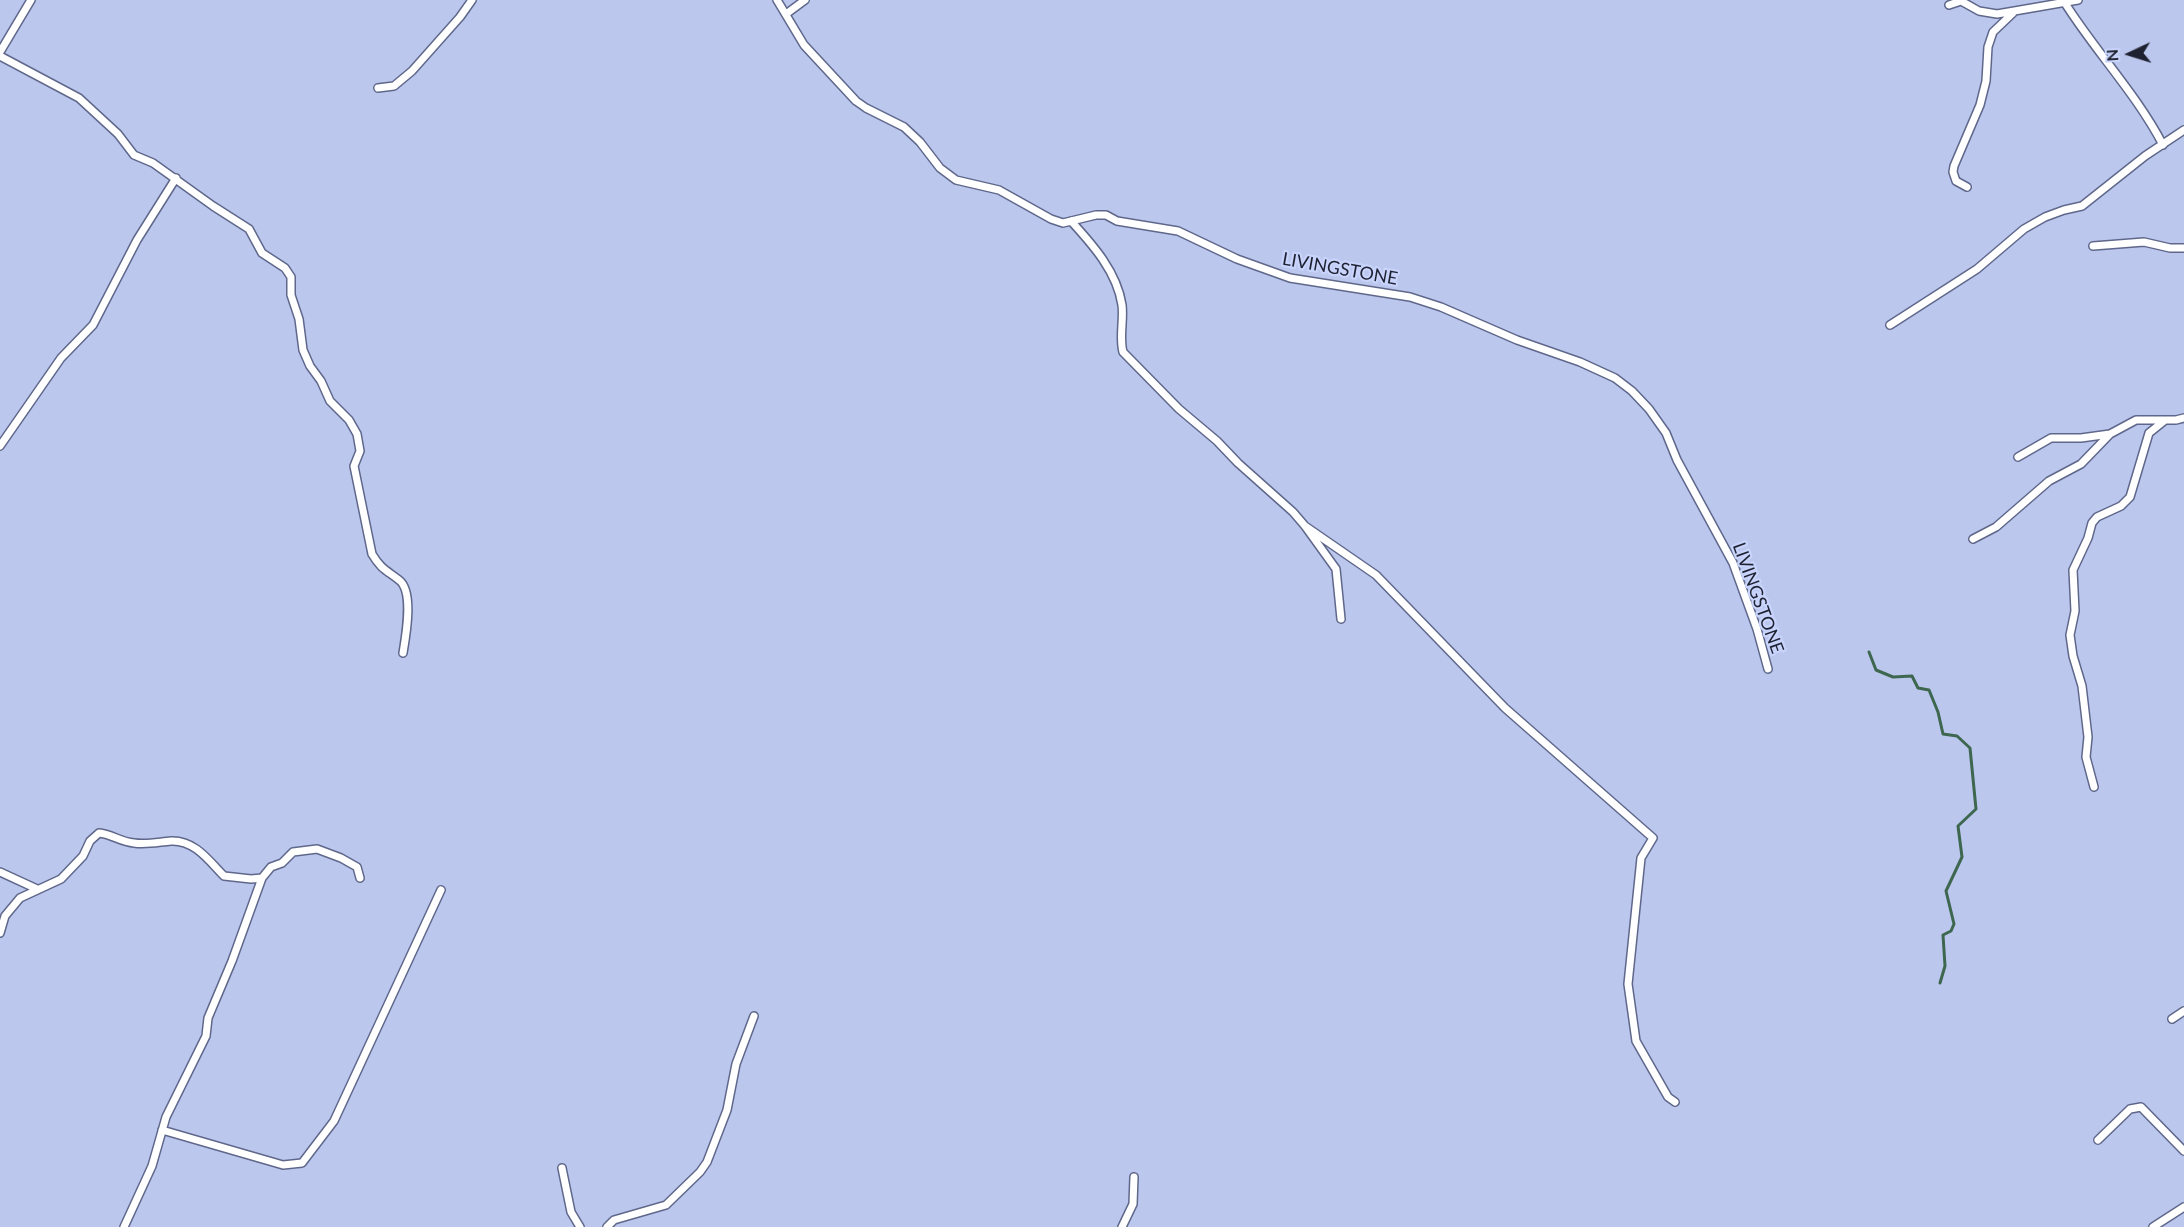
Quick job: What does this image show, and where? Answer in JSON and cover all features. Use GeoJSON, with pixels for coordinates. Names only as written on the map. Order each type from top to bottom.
{"type":"FeatureCollection","features":[{"type":"Feature","properties":{"kind":"street"},"geometry":{"type":"LineString","coordinates":[[31,0],[0,54],[79,98],[118,134],[134,155],[153,163],[249,229],[262,253],[285,268],[291,277],[291,295],[299,319],[303,350],[330,401],[349,420],[357,434],[360,451],[354,466],[372,554],[379,567],[404,585],[407,594],[406,635],[403,652]]}},
{"type":"Feature","properties":{"kind":"street"},"geometry":{"type":"LineString","coordinates":[[378,88],[388,88],[400,83],[460,18],[472,0]]}},
{"type":"Feature","properties":{"kind":"street","name":"LIVINGSTONE"},"geometry":{"type":"LineString","coordinates":[[777,0],[804,45],[856,101],[904,127],[920,142],[947,175],[956,180],[999,190],[1063,224],[1096,215],[1106,215],[1117,221],[1165,227],[1191,236],[1238,259],[1290,278],[1410,297],[1463,315],[1517,340],[1580,362],[1615,378],[1638,397],[1666,433],[1677,460],[1733,563],[1757,629],[1768,669]]}},
{"type":"Feature","properties":{"kind":"street"},"geometry":{"type":"LineString","coordinates":[[786,14],[805,0]]}},
{"type":"Feature","properties":{"kind":"street"},"geometry":{"type":"LineString","coordinates":[[1949,5],[1961,0],[1988,14],[2013,13],[2078,0]]}},
{"type":"Feature","properties":{"kind":"street"},"geometry":{"type":"LineString","coordinates":[[2064,2],[2152,125],[2163,145]]}},
{"type":"Feature","properties":{"kind":"street"},"geometry":{"type":"LineString","coordinates":[[1967,188],[1956,181],[1954,166],[1980,105],[1986,81],[1988,47],[1993,32],[2013,13]]}},
{"type":"Feature","properties":{"kind":"street"},"geometry":{"type":"LineString","coordinates":[[1890,325],[1977,269],[2024,229],[2064,210],[2082,206],[2145,156],[2184,130]]}},
{"type":"Feature","properties":{"kind":"street"},"geometry":{"type":"LineString","coordinates":[[0,446],[61,358],[93,325],[137,240],[176,178]]}},
{"type":"Feature","properties":{"kind":"street"},"geometry":{"type":"LineString","coordinates":[[1071,221],[1104,261],[1115,281],[1122,304],[1123,352],[1179,409],[1217,441],[1305,526],[1376,575],[1505,708],[1653,838],[1641,858],[1628,984],[1636,1041],[1668,1097],[1675,1102]]}},
{"type":"Feature","properties":{"kind":"street"},"geometry":{"type":"LineString","coordinates":[[2093,246],[2144,242],[2170,248],[2184,248]]}},
{"type":"Feature","properties":{"kind":"street"},"geometry":{"type":"LineString","coordinates":[[1973,539],[1996,527],[2049,481],[2081,464],[2110,434],[2136,420],[2164,421],[2184,418]]}},
{"type":"Feature","properties":{"kind":"street"},"geometry":{"type":"LineString","coordinates":[[2094,787],[2086,757],[2088,737],[2082,686],[2073,656],[2070,635],[2075,611],[2073,570],[2097,517],[2121,507],[2130,497],[2149,433],[2164,421]]}},
{"type":"Feature","properties":{"kind":"street"},"geometry":{"type":"LineString","coordinates":[[2018,457],[2050,438],[2063,436],[2081,438],[2110,434]]}},
{"type":"Feature","properties":{"kind":"street"},"geometry":{"type":"LineString","coordinates":[[1305,526],[1336,569],[1341,619]]}},
{"type":"Feature","properties":{"kind":"street"},"geometry":{"type":"LineString","coordinates":[[0,933],[3,915],[21,898],[61,879],[84,856],[90,841],[99,833],[105,833],[118,840],[141,844],[175,841],[196,847],[224,876],[262,878]]}},
{"type":"Feature","properties":{"kind":"street"},"geometry":{"type":"LineString","coordinates":[[124,1227],[152,1166],[166,1117],[206,1036],[208,1018],[232,961],[262,878],[272,867],[282,863],[293,852],[317,849],[350,862],[357,867],[360,878]]}},
{"type":"Feature","properties":{"kind":"street"},"geometry":{"type":"LineString","coordinates":[[0,872],[37,889]]}},
{"type":"Feature","properties":{"kind":"street"},"geometry":{"type":"LineString","coordinates":[[162,1130],[283,1166],[302,1163],[334,1121],[441,890]]}},
{"type":"Feature","properties":{"kind":"street"},"geometry":{"type":"LineString","coordinates":[[2172,1019],[2184,1011]]}},
{"type":"Feature","properties":{"kind":"street"},"geometry":{"type":"LineString","coordinates":[[607,1227],[614,1220],[666,1205],[700,1172],[707,1162],[727,1110],[736,1064],[754,1017]]}},
{"type":"Feature","properties":{"kind":"street"},"geometry":{"type":"LineString","coordinates":[[2098,1140],[2130,1108],[2140,1107],[2184,1151]]}},
{"type":"Feature","properties":{"kind":"street"},"geometry":{"type":"LineString","coordinates":[[561,1168],[571,1212],[580,1227]]}},
{"type":"Feature","properties":{"kind":"street"},"geometry":{"type":"LineString","coordinates":[[1122,1227],[1133,1204],[1134,1177]]}},
{"type":"Feature","properties":{"kind":"street"},"geometry":{"type":"LineString","coordinates":[[2153,1227],[2184,1207]]}},
{"type":"Feature","properties":{"kind":"waterway"},"geometry":{"type":"LineString","coordinates":[[1869,652],[1876,670],[1893,677],[1912,676],[1918,688],[1929,690],[1938,712],[1943,734],[1957,736],[1970,748],[1976,809],[1958,826],[1962,857],[1946,891],[1954,924],[1951,931],[1943,935],[1945,966],[1940,983]]}}]}
